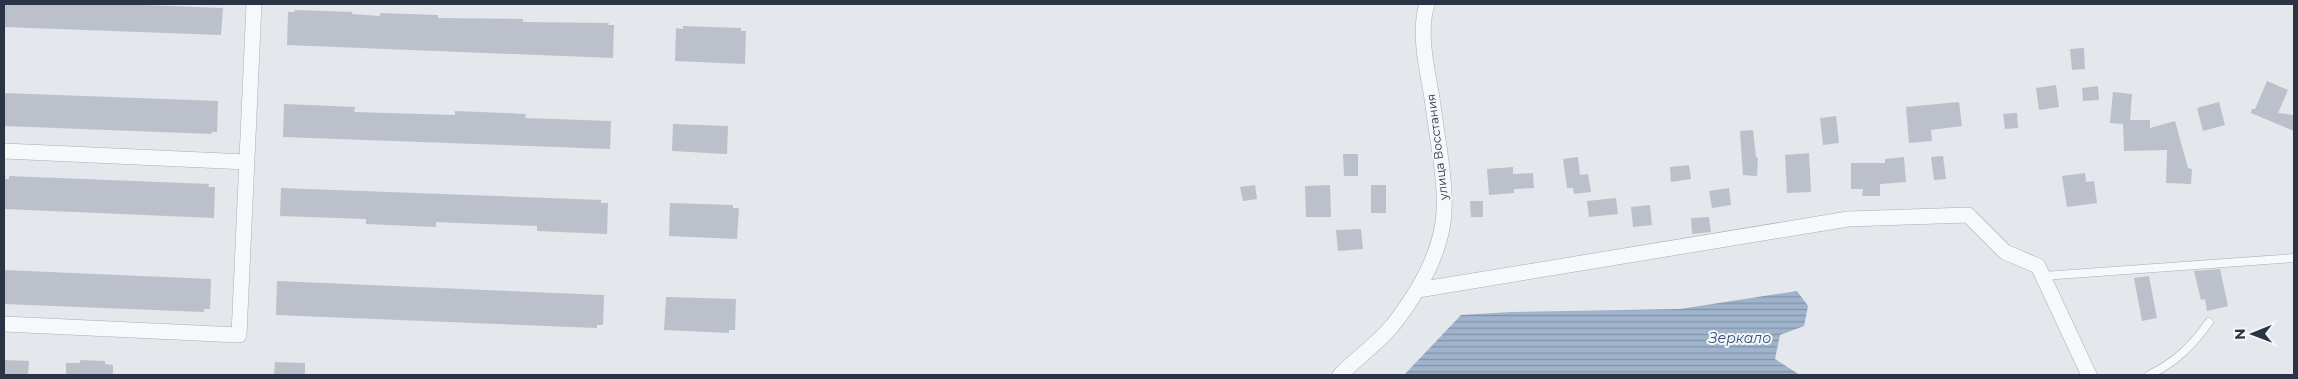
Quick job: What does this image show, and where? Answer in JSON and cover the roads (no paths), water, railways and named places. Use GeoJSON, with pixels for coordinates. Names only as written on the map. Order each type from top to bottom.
{"type":"FeatureCollection","features":[{"type":"Feature","properties":{"kind":"street"},"geometry":{"type":"LineString","coordinates":[[4,324],[239,335],[254,4]]}},
{"type":"Feature","properties":{"kind":"street","name":"улица Восстания"},"geometry":{"type":"LineString","coordinates":[[1340,375],[1392,326],[1418,290],[1437,245],[1444,212],[1440,156],[1425,55],[1423,16],[1427,4]]}},
{"type":"Feature","properties":{"kind":"street"},"geometry":{"type":"LineString","coordinates":[[4,151],[247,162]]}},
{"type":"Feature","properties":{"kind":"street"},"geometry":{"type":"LineString","coordinates":[[1418,290],[1848,218],[1968,215],[2006,252],[2038,266],[2089,375]]}},
{"type":"Feature","properties":{"kind":"lane"},"geometry":{"type":"LineString","coordinates":[[2043,276],[2294,258]]}},
{"type":"Feature","properties":{"kind":"lane"},"geometry":{"type":"LineString","coordinates":[[2149,375],[2168,366],[2192,346],[2209,322]]}},
{"type":"Feature","properties":{"kind":"water","name":"Зеркало"},"geometry":{"type":"Polygon","coordinates":[[[1797,291],[1808,306],[1804,326],[1780,335],[1775,359],[1800,375],[1404,375],[1461,315],[1511,312],[1680,309],[1797,291]]]}}]}
